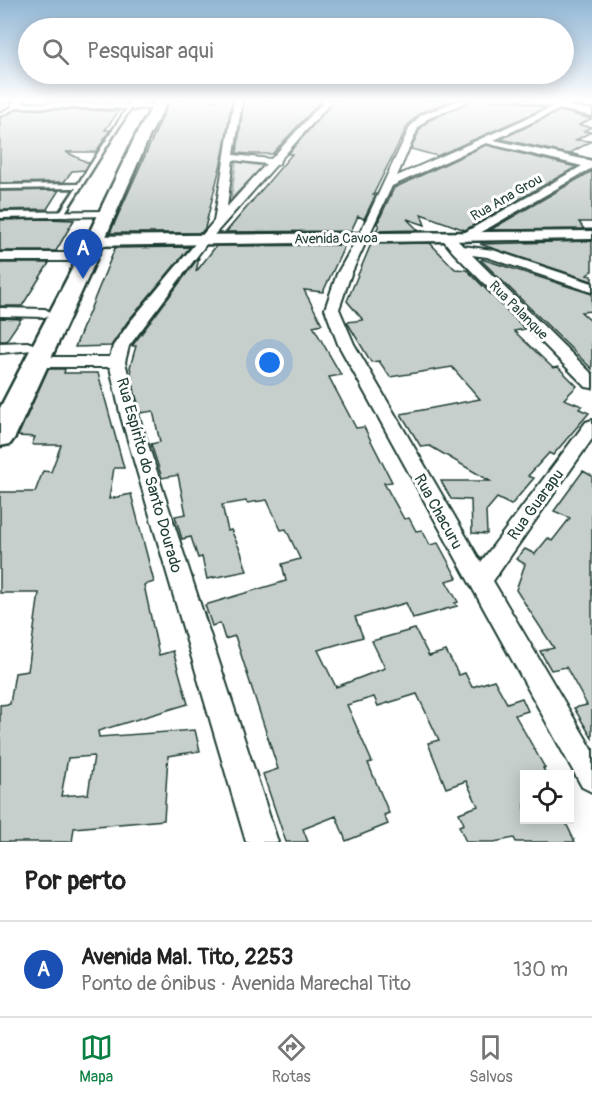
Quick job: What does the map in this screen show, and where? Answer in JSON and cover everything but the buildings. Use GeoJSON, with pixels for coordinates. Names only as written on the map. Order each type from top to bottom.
{"type":"FeatureCollection","features":[{"type":"Feature","properties":{"kind":"main road"},"geometry":{"type":"LineString","coordinates":[[0,399],[32,355],[45,313],[100,214],[131,139]]}},
{"type":"Feature","properties":{"kind":"main road"},"geometry":{"type":"LineString","coordinates":[[0,437],[32,355],[82,246]]}},
{"type":"Feature","properties":{"kind":"street"},"geometry":{"type":"LineString","coordinates":[[219,223],[231,139]]}},
{"type":"Feature","properties":{"kind":"street","name":"Rua Espírito do Santo Dourado"},"geometry":{"type":"LineString","coordinates":[[262,842],[130,417],[117,362],[121,346],[135,325],[203,240],[295,139]]}},
{"type":"Feature","properties":{"kind":"street","name":"Rua Chacuru"},"geometry":{"type":"LineString","coordinates":[[416,139],[413,153],[388,184],[336,292],[332,309],[336,322],[478,582],[592,777]]}},
{"type":"Feature","properties":{"kind":"street"},"geometry":{"type":"LineString","coordinates":[[388,184],[484,140],[592,164]]}},
{"type":"Feature","properties":{"kind":"street"},"geometry":{"type":"LineString","coordinates":[[413,153],[443,159]]}},
{"type":"Feature","properties":{"kind":"street"},"geometry":{"type":"LineString","coordinates":[[228,157],[276,162]]}},
{"type":"Feature","properties":{"kind":"street","name":"Rua Ana Grou"},"geometry":{"type":"LineString","coordinates":[[457,241],[592,164]]}},
{"type":"Feature","properties":{"kind":"street"},"geometry":{"type":"LineString","coordinates":[[0,215],[100,214]]}},
{"type":"Feature","properties":{"kind":"street","name":"Avenida Cavoa"},"geometry":{"type":"LineString","coordinates":[[82,246],[203,240],[364,237],[457,241],[592,235]]}},
{"type":"Feature","properties":{"kind":"street"},"geometry":{"type":"LineString","coordinates":[[457,241],[592,288]]}},
{"type":"Feature","properties":{"kind":"street","name":"Rua Palanque"},"geometry":{"type":"LineString","coordinates":[[457,241],[592,382]]}},
{"type":"Feature","properties":{"kind":"street"},"geometry":{"type":"LineString","coordinates":[[0,257],[82,246]]}},
{"type":"Feature","properties":{"kind":"street"},"geometry":{"type":"LineString","coordinates":[[0,312],[45,313]]}},
{"type":"Feature","properties":{"kind":"street"},"geometry":{"type":"LineString","coordinates":[[0,348],[32,355],[117,362]]}},
{"type":"Feature","properties":{"kind":"street","name":"Rua Guarapu"},"geometry":{"type":"LineString","coordinates":[[478,582],[592,426]]}},
{"type":"Feature","properties":{"kind":"lane"},"geometry":{"type":"LineString","coordinates":[[62,215],[79,186],[117,139]]}},
{"type":"Feature","properties":{"kind":"lane"},"geometry":{"type":"LineString","coordinates":[[0,187],[79,186]]}},
{"type":"Feature","properties":{"kind":"shaded area"},"geometry":{"type":"Polygon","coordinates":[[[236,162],[263,166],[231,199],[236,162]]]}},
{"type":"Feature","properties":{"kind":"place","name":"Avenida Mal. Tito, 2253"},"geometry":{"type":"Point","coordinates":[83,279]}}]}
